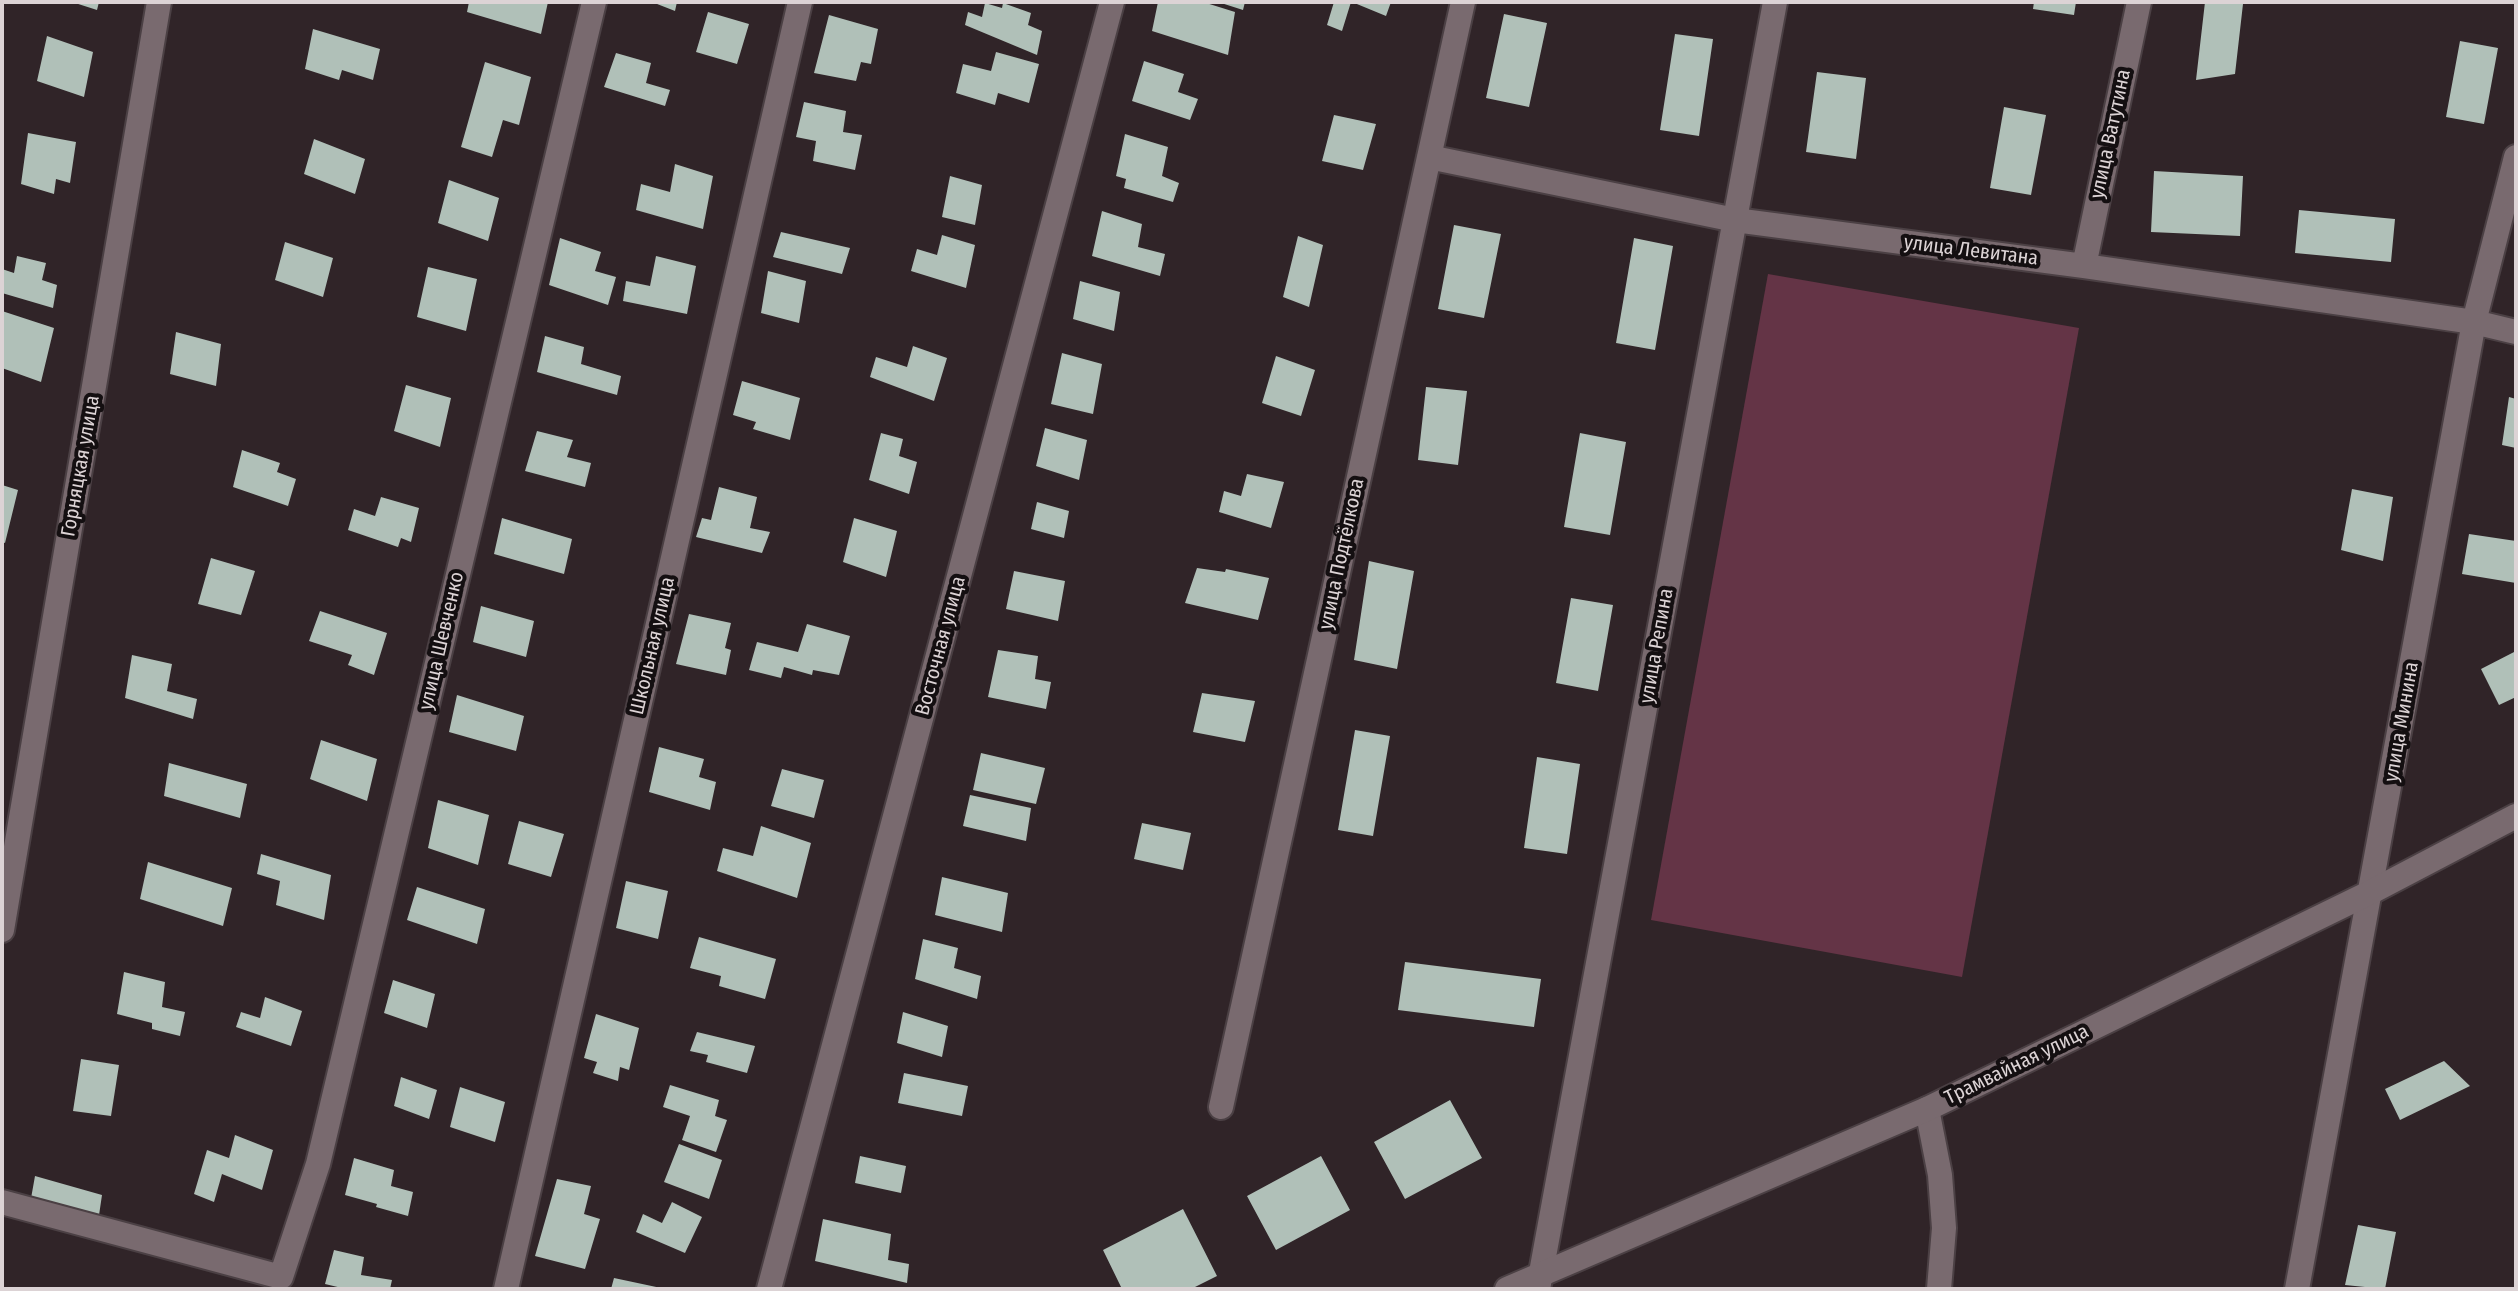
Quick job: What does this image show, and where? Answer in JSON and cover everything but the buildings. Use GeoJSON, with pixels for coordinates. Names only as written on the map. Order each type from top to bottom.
{"type":"FeatureCollection","features":[{"type":"Feature","properties":{"kind":"street","name":"Горняцкая улица"},"geometry":{"type":"LineString","coordinates":[[2,930],[159,2]]}},
{"type":"Feature","properties":{"kind":"street","name":"улица Шевченко"},"geometry":{"type":"LineString","coordinates":[[2,1202],[281,1277],[322,1148],[594,2]]}},
{"type":"Feature","properties":{"kind":"street","name":"Школьная улица"},"geometry":{"type":"LineString","coordinates":[[506,1289],[800,2]]}},
{"type":"Feature","properties":{"kind":"street","name":"Восточная улица"},"geometry":{"type":"LineString","coordinates":[[769,1289],[1112,2]]}},
{"type":"Feature","properties":{"kind":"street","name":"улица Подтёлкова"},"geometry":{"type":"LineString","coordinates":[[1221,1107],[1463,2]]}},
{"type":"Feature","properties":{"kind":"street","name":"улица Репина"},"geometry":{"type":"LineString","coordinates":[[1540,1282],[1775,2]]}},
{"type":"Feature","properties":{"kind":"street","name":"улица Ватутина"},"geometry":{"type":"LineString","coordinates":[[2084,266],[2139,2]]}},
{"type":"Feature","properties":{"kind":"street","name":"улица Левитана"},"geometry":{"type":"LineString","coordinates":[[1429,157],[1735,220],[2084,266],[2474,322],[2516,332]]}},
{"type":"Feature","properties":{"kind":"street","name":"улица Минина"},"geometry":{"type":"LineString","coordinates":[[2297,1289],[2474,322],[2516,157]]}},
{"type":"Feature","properties":{"kind":"street","name":"Трамвайная улица"},"geometry":{"type":"LineString","coordinates":[[1507,1289],[1540,1282],[1927,1109],[2371,892],[2516,816]]}},
{"type":"Feature","properties":{"kind":"street"},"geometry":{"type":"LineString","coordinates":[[1927,1109],[1940,1175],[1944,1228],[1939,1289]]}},
{"type":"Feature","properties":{"kind":"shaded area"},"geometry":{"type":"Polygon","coordinates":[[[1768,274],[2079,328],[1962,977],[1651,920],[1768,274]]]}}]}
